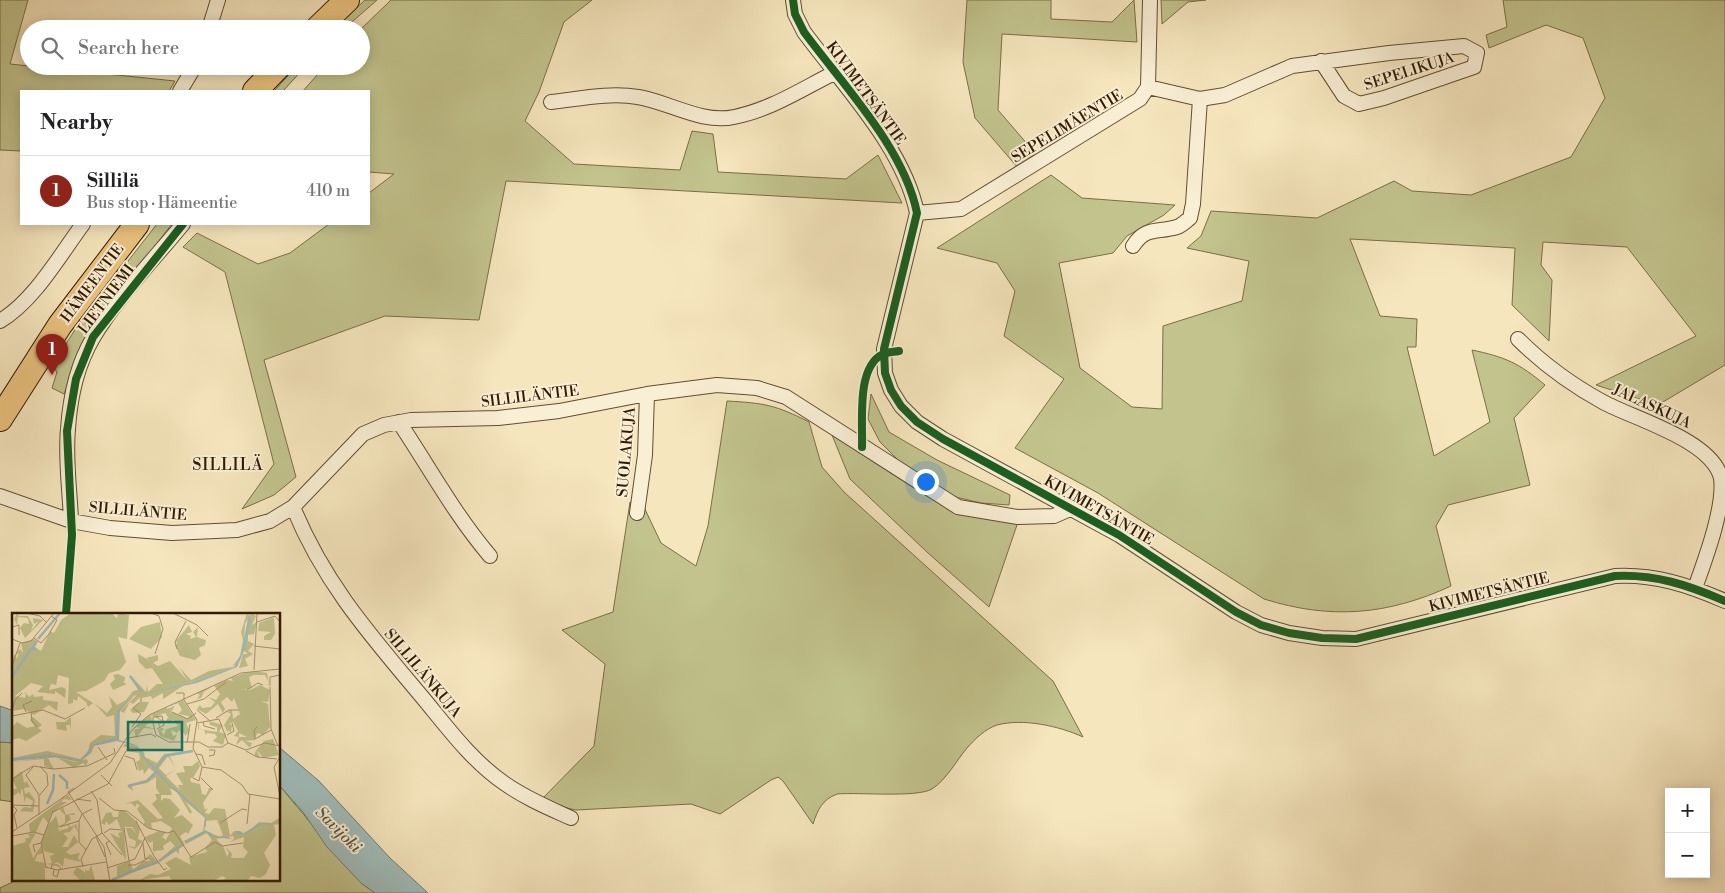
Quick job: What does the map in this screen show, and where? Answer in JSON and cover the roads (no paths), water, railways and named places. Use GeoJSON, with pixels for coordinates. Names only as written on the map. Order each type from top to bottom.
{"type":"FeatureCollection","features":[{"type":"Feature","properties":{"kind":"highway"},"geometry":{"type":"LineString","coordinates":[[326,20],[347,0]]}},
{"type":"Feature","properties":{"kind":"highway"},"geometry":{"type":"LineString","coordinates":[[256,90],[270,75]]}},
{"type":"Feature","properties":{"kind":"highway","name":"HÄMEENTIE"},"geometry":{"type":"LineString","coordinates":[[0,419],[60,325],[136,225]]}},
{"type":"Feature","properties":{"kind":"street"},"geometry":{"type":"LineString","coordinates":[[211,20],[218,0]]}},
{"type":"Feature","properties":{"kind":"street","name":"KIVIMETSÄNTIE"},"geometry":{"type":"LineString","coordinates":[[793,0],[796,14],[804,32],[880,132],[913,190],[917,213],[884,349],[885,373],[891,390],[901,406],[923,426],[1119,535],[1236,612],[1261,625],[1289,633],[1322,638],[1356,639],[1591,580],[1615,576],[1637,575],[1664,578],[1695,588],[1725,601]]}},
{"type":"Feature","properties":{"kind":"street"},"geometry":{"type":"LineString","coordinates":[[1148,87],[1150,0]]}},
{"type":"Feature","properties":{"kind":"street","name":"SEPELIKUJA"},"geometry":{"type":"LineString","coordinates":[[1148,87],[1200,99],[1225,95],[1292,66],[1321,61],[1464,46],[1477,53],[1474,67],[1384,98],[1358,104],[1344,96],[1321,61]]}},
{"type":"Feature","properties":{"kind":"street"},"geometry":{"type":"LineString","coordinates":[[551,102],[599,97],[637,96],[704,116],[732,118],[775,104],[834,73]]}},
{"type":"Feature","properties":{"kind":"street"},"geometry":{"type":"LineString","coordinates":[[181,90],[190,75]]}},
{"type":"Feature","properties":{"kind":"street","name":"SEPELIMÄENTIE"},"geometry":{"type":"LineString","coordinates":[[917,213],[961,209],[1126,110],[1140,100],[1148,87]]}},
{"type":"Feature","properties":{"kind":"street"},"geometry":{"type":"LineString","coordinates":[[1133,246],[1140,236],[1152,231],[1178,227],[1190,218],[1193,204],[1200,99]]}},
{"type":"Feature","properties":{"kind":"street"},"geometry":{"type":"LineString","coordinates":[[0,321],[13,313],[46,275],[82,225]]}},
{"type":"Feature","properties":{"kind":"street","name":"LIETNIEMI"},"geometry":{"type":"LineString","coordinates":[[71,521],[67,431],[72,395],[84,354],[93,337],[109,315],[182,225]]}},
{"type":"Feature","properties":{"kind":"street","name":"JALASKUJA"},"geometry":{"type":"LineString","coordinates":[[1518,339],[1539,360],[1604,402],[1675,434],[1696,447],[1711,460],[1723,476],[1719,516],[1695,588]]}},
{"type":"Feature","properties":{"kind":"street","name":"SILLILÄNTIE"},"geometry":{"type":"LineString","coordinates":[[0,496],[71,521],[110,528],[208,533],[237,530],[270,521],[293,507],[363,434],[384,425],[399,422],[498,418],[559,411],[647,394],[717,385],[757,388],[786,398],[958,507],[1018,517],[1054,516],[1070,509]]}},
{"type":"Feature","properties":{"kind":"street","name":"SUOLAKUJA"},"geometry":{"type":"LineString","coordinates":[[637,513],[645,455],[647,394]]}},
{"type":"Feature","properties":{"kind":"street"},"geometry":{"type":"LineString","coordinates":[[399,422],[442,486],[464,525],[490,556]]}},
{"type":"Feature","properties":{"kind":"street","name":"SILLILÄNKUJA"},"geometry":{"type":"LineString","coordinates":[[293,507],[305,537],[333,586],[452,733],[475,758],[503,783],[571,818]]}},
{"type":"Feature","properties":{"kind":"water"},"geometry":{"type":"Polygon","coordinates":[[[0,706],[12,710],[12,743],[0,742],[0,706]]]}},
{"type":"Feature","properties":{"kind":"water","name":"Savijoki"},"geometry":{"type":"Polygon","coordinates":[[[280,748],[319,781],[390,858],[428,893],[375,893],[361,883],[327,847],[303,812],[280,786],[280,748]]]}},
{"type":"Feature","properties":{"kind":"place","name":"Sillilä"},"geometry":{"type":"Point","coordinates":[52,375]}},
{"type":"Feature","properties":{"kind":"district","name":"SILLILÄ"},"geometry":{"type":"Point","coordinates":[228,464]}}]}
